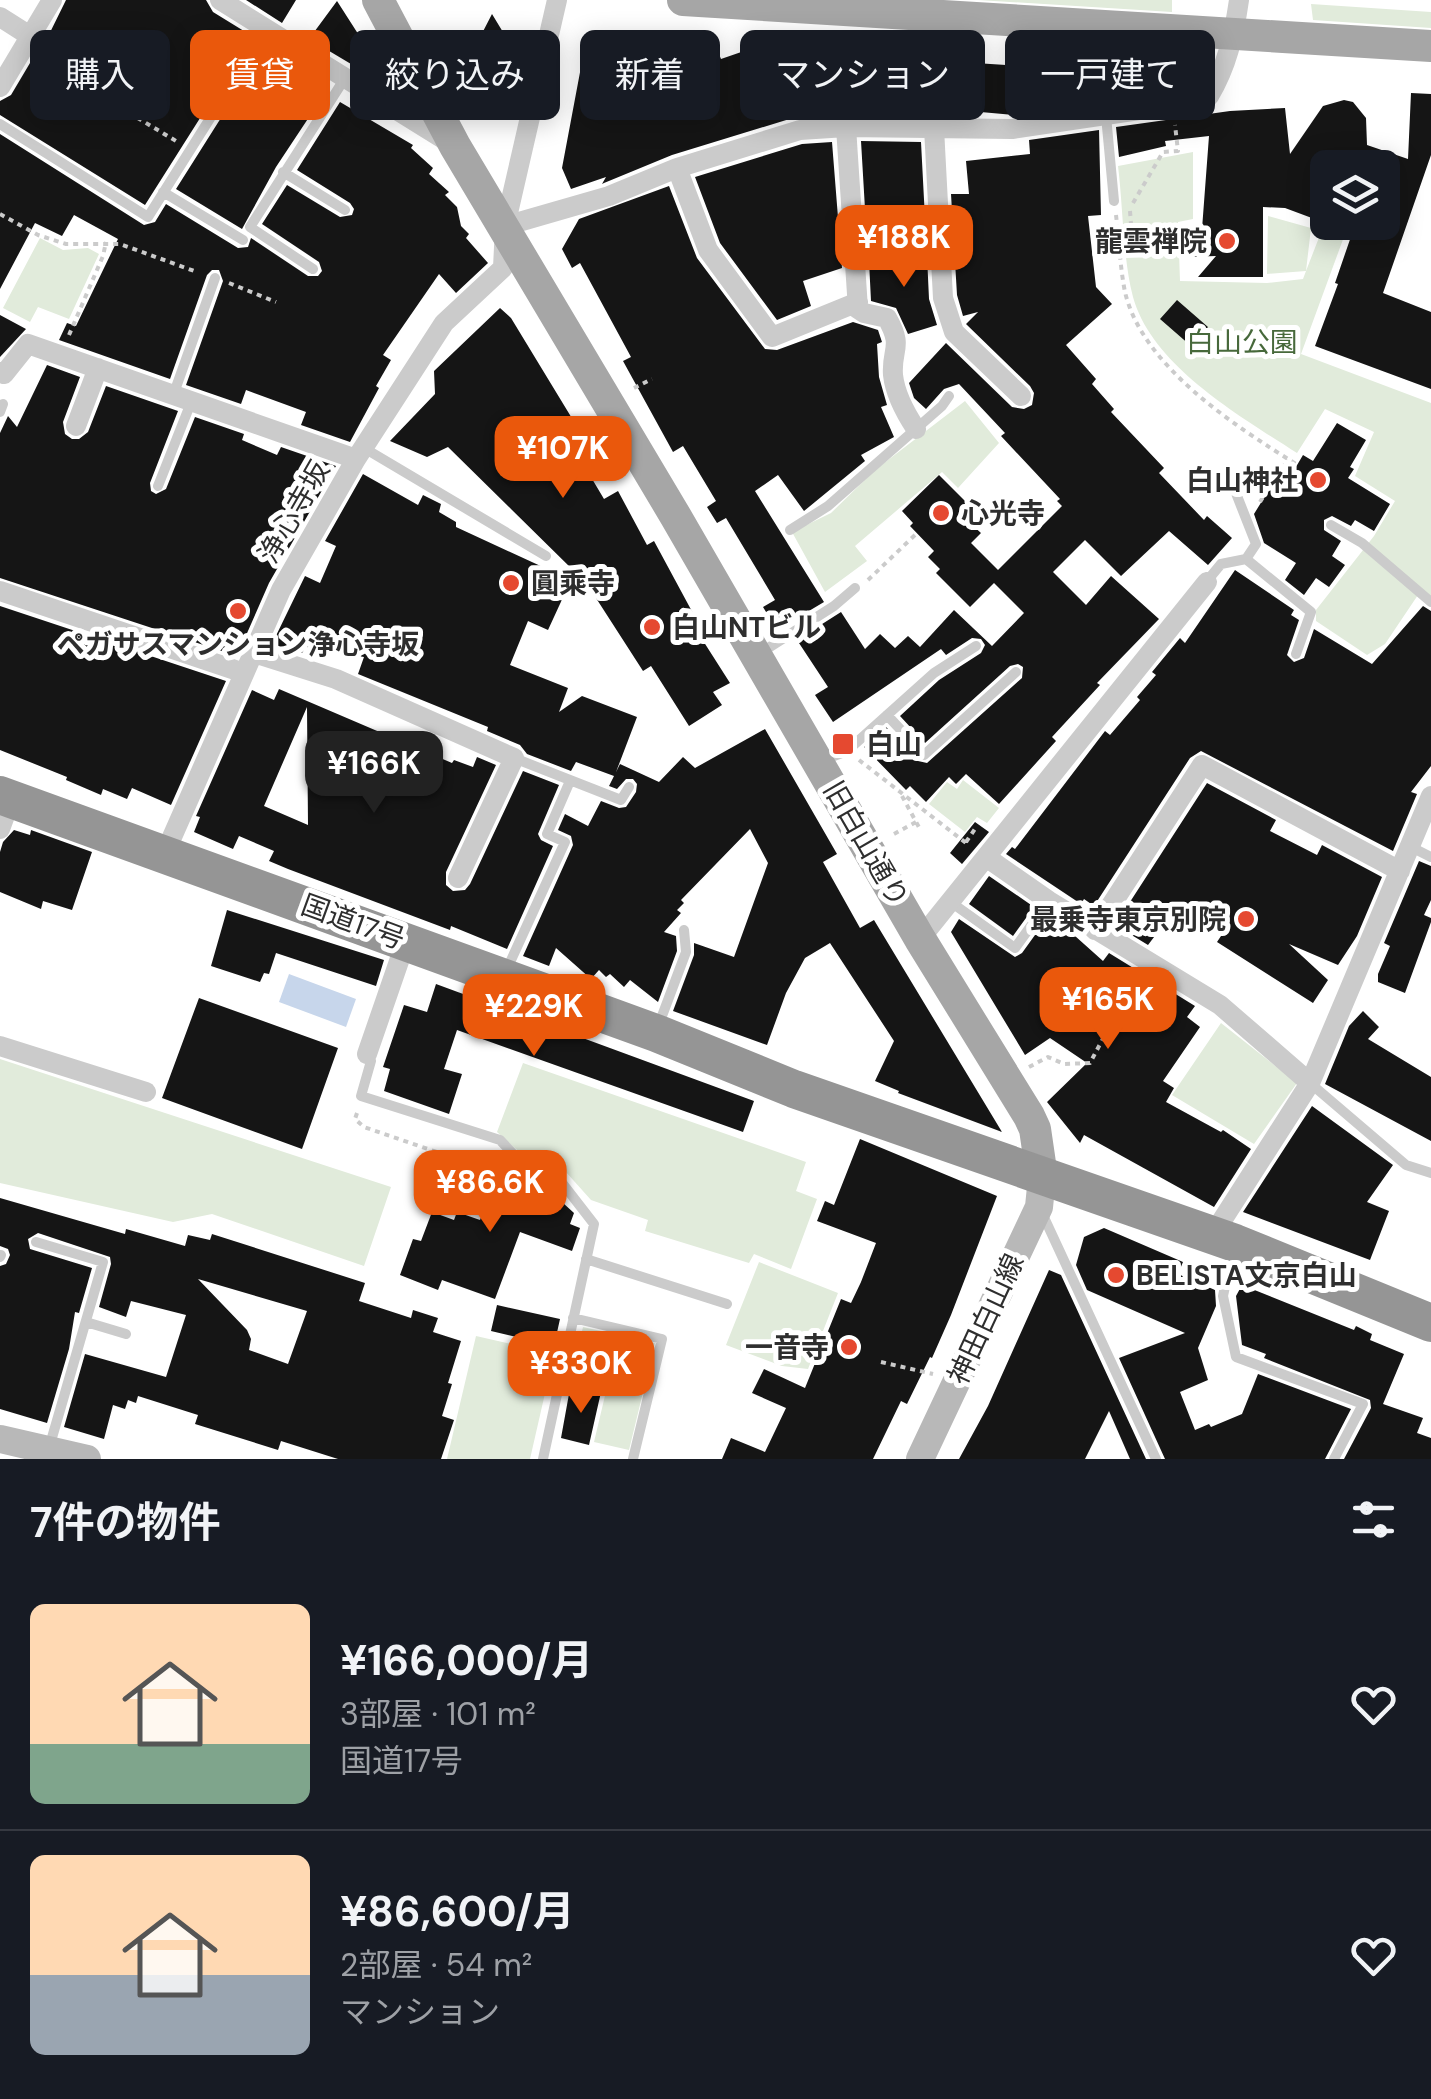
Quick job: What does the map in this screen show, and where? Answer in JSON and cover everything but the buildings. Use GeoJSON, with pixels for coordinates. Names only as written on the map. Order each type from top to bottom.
{"type":"FeatureCollection","features":[{"type":"Feature","properties":{"kind":"highway","name":"国道17号"},"geometry":{"type":"LineString","coordinates":[[4,807],[165,853],[656,1033],[1040,1192]]}},
{"type":"Feature","properties":{"kind":"highway"},"geometry":{"type":"LineString","coordinates":[[1040,1192],[1223,1240],[1431,1323]]}},
{"type":"Feature","properties":{"kind":"main road","name":"旧白山通り"},"geometry":{"type":"LineString","coordinates":[[378,0],[455,146],[757,655],[833,756],[920,939],[1029,1116],[1034,1129],[1040,1192]]}},
{"type":"Feature","properties":{"kind":"main road"},"geometry":{"type":"LineString","coordinates":[[683,0],[1431,46]]}},
{"type":"Feature","properties":{"kind":"main road","name":"神田白山線"},"geometry":{"type":"LineString","coordinates":[[920,1459],[1040,1192]]}},
{"type":"Feature","properties":{"kind":"main road"},"geometry":{"type":"LineString","coordinates":[[0,1440],[47,1455],[86,1459]]}},
{"type":"Feature","properties":{"kind":"street"},"geometry":{"type":"LineString","coordinates":[[0,87],[52,0]]}},
{"type":"Feature","properties":{"kind":"street"},"geometry":{"type":"LineString","coordinates":[[220,0],[455,146]]}},
{"type":"Feature","properties":{"kind":"street","name":"浄心寺坂"},"geometry":{"type":"LineString","coordinates":[[165,853],[281,590],[360,454],[444,322],[504,268],[505,226],[557,0]]}},
{"type":"Feature","properties":{"kind":"street"},"geometry":{"type":"LineString","coordinates":[[1215,86],[1234,33],[1238,0]]}},
{"type":"Feature","properties":{"kind":"street"},"geometry":{"type":"LineString","coordinates":[[0,17],[26,42]]}},
{"type":"Feature","properties":{"kind":"street"},"geometry":{"type":"LineString","coordinates":[[505,226],[609,196],[677,168],[800,130],[1012,129],[1077,120]]}},
{"type":"Feature","properties":{"kind":"street"},"geometry":{"type":"LineString","coordinates":[[846,127],[858,308],[887,318],[902,344],[893,368],[894,382],[916,430]]}},
{"type":"Feature","properties":{"kind":"street"},"geometry":{"type":"LineString","coordinates":[[934,128],[943,298],[954,332],[1021,396]]}},
{"type":"Feature","properties":{"kind":"street"},"geometry":{"type":"LineString","coordinates":[[677,168],[708,250],[772,337],[858,302]]}},
{"type":"Feature","properties":{"kind":"street"},"geometry":{"type":"LineString","coordinates":[[0,372],[4,374],[28,344],[360,454]]}},
{"type":"Feature","properties":{"kind":"street"},"geometry":{"type":"LineString","coordinates":[[76,426],[98,368]]}},
{"type":"Feature","properties":{"kind":"street"},"geometry":{"type":"LineString","coordinates":[[920,939],[1207,582]]}},
{"type":"Feature","properties":{"kind":"street"},"geometry":{"type":"LineString","coordinates":[[0,591],[244,673]]}},
{"type":"Feature","properties":{"kind":"street"},"geometry":{"type":"LineString","coordinates":[[254,653],[336,679],[514,758],[458,878]]}},
{"type":"Feature","properties":{"kind":"street"},"geometry":{"type":"LineString","coordinates":[[1095,930],[1202,765],[1400,870]]}},
{"type":"Feature","properties":{"kind":"street"},"geometry":{"type":"LineString","coordinates":[[1223,1240],[1310,1084],[1431,796]]}},
{"type":"Feature","properties":{"kind":"street"},"geometry":{"type":"LineString","coordinates":[[986,858],[1220,1005],[1310,1084]]}},
{"type":"Feature","properties":{"kind":"street"},"geometry":{"type":"LineString","coordinates":[[367,1054],[406,942]]}},
{"type":"Feature","properties":{"kind":"street"},"geometry":{"type":"LineString","coordinates":[[0,1046],[146,1092]]}},
{"type":"Feature","properties":{"kind":"lane"},"geometry":{"type":"LineString","coordinates":[[0,124],[148,217],[267,28]]}},
{"type":"Feature","properties":{"kind":"lane"},"geometry":{"type":"LineString","coordinates":[[313,269],[250,227],[345,78]]}},
{"type":"Feature","properties":{"kind":"lane"},"geometry":{"type":"LineString","coordinates":[[1106,120],[1114,202]]}},
{"type":"Feature","properties":{"kind":"lane"},"geometry":{"type":"LineString","coordinates":[[283,172],[345,210]]}},
{"type":"Feature","properties":{"kind":"lane"},"geometry":{"type":"LineString","coordinates":[[163,192],[242,240]]}},
{"type":"Feature","properties":{"kind":"lane"},"geometry":{"type":"LineString","coordinates":[[854,253],[942,246]]}},
{"type":"Feature","properties":{"kind":"lane"},"geometry":{"type":"LineString","coordinates":[[158,486],[215,278]]}},
{"type":"Feature","properties":{"kind":"lane"},"geometry":{"type":"LineString","coordinates":[[790,530],[828,506],[949,396]]}},
{"type":"Feature","properties":{"kind":"lane"},"geometry":{"type":"LineString","coordinates":[[360,454],[546,556]]}},
{"type":"Feature","properties":{"kind":"lane"},"geometry":{"type":"LineString","coordinates":[[1207,582],[1222,564],[1246,558],[1256,544],[1230,478]]}},
{"type":"Feature","properties":{"kind":"lane"},"geometry":{"type":"LineString","coordinates":[[1332,525],[1362,544],[1431,602]]}},
{"type":"Feature","properties":{"kind":"lane"},"geometry":{"type":"LineString","coordinates":[[1246,558],[1310,612],[1296,654]]}},
{"type":"Feature","properties":{"kind":"lane"},"geometry":{"type":"LineString","coordinates":[[757,655],[834,606],[855,588]]}},
{"type":"Feature","properties":{"kind":"lane"},"geometry":{"type":"LineString","coordinates":[[833,756],[887,716],[934,673],[976,646]]}},
{"type":"Feature","properties":{"kind":"lane"},"geometry":{"type":"LineString","coordinates":[[887,716],[924,756],[1016,672]]}},
{"type":"Feature","properties":{"kind":"lane"},"geometry":{"type":"LineString","coordinates":[[514,758],[621,800],[629,787]]}},
{"type":"Feature","properties":{"kind":"lane"},"geometry":{"type":"LineString","coordinates":[[503,979],[565,842],[547,834],[570,781]]}},
{"type":"Feature","properties":{"kind":"lane"},"geometry":{"type":"LineString","coordinates":[[1411,847],[1431,857]]}},
{"type":"Feature","properties":{"kind":"lane"},"geometry":{"type":"LineString","coordinates":[[952,903],[1015,948],[1049,901]]}},
{"type":"Feature","properties":{"kind":"lane"},"geometry":{"type":"LineString","coordinates":[[656,1033],[686,952],[684,930]]}},
{"type":"Feature","properties":{"kind":"lane"},"geometry":{"type":"LineString","coordinates":[[367,1054],[371,1062],[361,1096],[500,1140],[515,1156],[549,1166],[594,1224],[543,1459]]}},
{"type":"Feature","properties":{"kind":"lane"},"geometry":{"type":"LineString","coordinates":[[1310,1084],[1406,1164],[1431,1173]]}},
{"type":"Feature","properties":{"kind":"lane"},"geometry":{"type":"LineString","coordinates":[[1040,1192],[1061,1249],[1156,1459]]}},
{"type":"Feature","properties":{"kind":"lane"},"geometry":{"type":"LineString","coordinates":[[1223,1240],[1223,1296],[1236,1357],[1363,1404],[1334,1459]]}},
{"type":"Feature","properties":{"kind":"lane"},"geometry":{"type":"LineString","coordinates":[[36,1242],[104,1262],[47,1455]]}},
{"type":"Feature","properties":{"kind":"lane"},"geometry":{"type":"LineString","coordinates":[[586,1259],[727,1304]]}},
{"type":"Feature","properties":{"kind":"lane"},"geometry":{"type":"LineString","coordinates":[[574,1318],[662,1339],[633,1459]]}},
{"type":"Feature","properties":{"kind":"lane"},"geometry":{"type":"LineString","coordinates":[[86,1322],[126,1334]]}},
{"type":"Feature","properties":{"kind":"path"},"geometry":{"type":"LineString","coordinates":[[26,42],[188,148]]}},
{"type":"Feature","properties":{"kind":"path"},"geometry":{"type":"LineString","coordinates":[[1175,120],[1178,151],[1162,152],[1129,208],[1133,250],[1182,244]]}},
{"type":"Feature","properties":{"kind":"path"},"geometry":{"type":"LineString","coordinates":[[1114,202],[1126,293],[1147,340],[1186,384],[1296,464]]}},
{"type":"Feature","properties":{"kind":"path"},"geometry":{"type":"LineString","coordinates":[[0,214],[66,244],[106,242],[276,302]]}},
{"type":"Feature","properties":{"kind":"path"},"geometry":{"type":"LineString","coordinates":[[60,356],[106,242]]}},
{"type":"Feature","properties":{"kind":"path"},"geometry":{"type":"LineString","coordinates":[[629,391],[652,379]]}},
{"type":"Feature","properties":{"kind":"path"},"geometry":{"type":"LineString","coordinates":[[1248,524],[1286,458]]}},
{"type":"Feature","properties":{"kind":"path"},"geometry":{"type":"LineString","coordinates":[[855,588],[870,579],[915,535]]}},
{"type":"Feature","properties":{"kind":"path"},"geometry":{"type":"LineString","coordinates":[[833,756],[899,790],[986,858]]}},
{"type":"Feature","properties":{"kind":"path"},"geometry":{"type":"LineString","coordinates":[[899,790],[921,831]]}},
{"type":"Feature","properties":{"kind":"path"},"geometry":{"type":"LineString","coordinates":[[890,837],[916,822]]}},
{"type":"Feature","properties":{"kind":"path"},"geometry":{"type":"LineString","coordinates":[[966,842],[978,826]]}},
{"type":"Feature","properties":{"kind":"path"},"geometry":{"type":"LineString","coordinates":[[1024,1069],[1048,1056],[1064,1064],[1090,1063],[1106,1033]]}},
{"type":"Feature","properties":{"kind":"path"},"geometry":{"type":"LineString","coordinates":[[358,1109],[355,1119],[364,1127],[454,1158],[475,1179]]}},
{"type":"Feature","properties":{"kind":"path"},"geometry":{"type":"LineString","coordinates":[[882,1362],[933,1374]]}},
{"type":"Feature","properties":{"kind":"green space"},"geometry":{"type":"Polygon","coordinates":[[[978,0],[1172,0],[1172,12],[978,0]]]}},
{"type":"Feature","properties":{"kind":"green space"},"geometry":{"type":"Polygon","coordinates":[[[1311,4],[1431,12],[1431,28],[1313,20],[1311,4]]]}},
{"type":"Feature","properties":{"kind":"green space","name":"白山公園"},"geometry":{"type":"Polygon","coordinates":[[[1193,152],[1193,219],[1178,222],[1180,281],[1267,283],[1303,279],[1318,240],[1343,240],[1301,354],[1431,403],[1431,601],[1420,592],[1385,644],[1367,655],[1316,621],[1316,610],[1374,536],[1395,501],[1355,476],[1374,432],[1325,409],[1297,453],[1225,406],[1178,367],[1143,322],[1133,297],[1118,166],[1193,152]]]}},
{"type":"Feature","properties":{"kind":"green space"},"geometry":{"type":"Polygon","coordinates":[[[1268,216],[1310,228],[1306,271],[1267,274],[1268,216]]]}},
{"type":"Feature","properties":{"kind":"green space"},"geometry":{"type":"Polygon","coordinates":[[[40,238],[63,250],[88,248],[99,254],[69,319],[38,307],[30,322],[3,308],[40,238]]]}},
{"type":"Feature","properties":{"kind":"green space"},"geometry":{"type":"Polygon","coordinates":[[[965,401],[999,443],[958,488],[942,472],[855,546],[867,561],[825,592],[792,532],[831,513],[875,470],[965,401]]]}},
{"type":"Feature","properties":{"kind":"green space"},"geometry":{"type":"Polygon","coordinates":[[[963,780],[999,808],[987,823],[977,817],[965,832],[929,804],[947,782],[957,789],[963,780]]]}},
{"type":"Feature","properties":{"kind":"green space"},"geometry":{"type":"Polygon","coordinates":[[[1221,1023],[1297,1083],[1254,1144],[1172,1095],[1221,1023]]]}},
{"type":"Feature","properties":{"kind":"green space"},"geometry":{"type":"Polygon","coordinates":[[[0,1059],[391,1187],[364,1266],[212,1214],[173,1222],[0,1183],[0,1059]]]}},
{"type":"Feature","properties":{"kind":"green space"},"geometry":{"type":"Polygon","coordinates":[[[523,1063],[806,1162],[796,1191],[817,1199],[791,1269],[754,1254],[749,1263],[645,1231],[648,1220],[591,1200],[557,1162],[517,1150],[497,1132],[523,1063]]]}},
{"type":"Feature","properties":{"kind":"green space"},"geometry":{"type":"Polygon","coordinates":[[[759,1262],[838,1293],[808,1369],[782,1366],[726,1345],[759,1262]]]}},
{"type":"Feature","properties":{"kind":"green space"},"geometry":{"type":"Polygon","coordinates":[[[583,1327],[655,1343],[629,1450],[594,1442],[608,1383],[572,1374],[583,1327]]]}},
{"type":"Feature","properties":{"kind":"green space"},"geometry":{"type":"Polygon","coordinates":[[[476,1336],[554,1354],[530,1459],[447,1459],[476,1336]]]}},
{"type":"Feature","properties":{"kind":"water"},"geometry":{"type":"Polygon","coordinates":[[[289,974],[356,999],[346,1027],[279,1002],[289,974]]]}},
{"type":"Feature","properties":{"kind":"place","name":"龍雲禅院"},"geometry":{"type":"Point","coordinates":[1227,241]}},
{"type":"Feature","properties":{"kind":"place","name":"白山神社"},"geometry":{"type":"Point","coordinates":[1318,480]}},
{"type":"Feature","properties":{"kind":"place","name":"心光寺"},"geometry":{"type":"Point","coordinates":[941,513]}},
{"type":"Feature","properties":{"kind":"place","name":"圓乘寺"},"geometry":{"type":"Point","coordinates":[511,583]}},
{"type":"Feature","properties":{"kind":"place","name":"ペガサスマンション浄心寺坂"},"geometry":{"type":"Point","coordinates":[238,611]}},
{"type":"Feature","properties":{"kind":"place","name":"白山NTビル"},"geometry":{"type":"Point","coordinates":[652,627]}},
{"type":"Feature","properties":{"kind":"place","name":"白山"},"geometry":{"type":"Point","coordinates":[843,744]}},
{"type":"Feature","properties":{"kind":"place","name":"最乗寺東京別院"},"geometry":{"type":"Point","coordinates":[1246,919]}},
{"type":"Feature","properties":{"kind":"place","name":"BELISTA文京白山"},"geometry":{"type":"Point","coordinates":[1116,1275]}},
{"type":"Feature","properties":{"kind":"place","name":"一音寺"},"geometry":{"type":"Point","coordinates":[849,1347]}}]}
